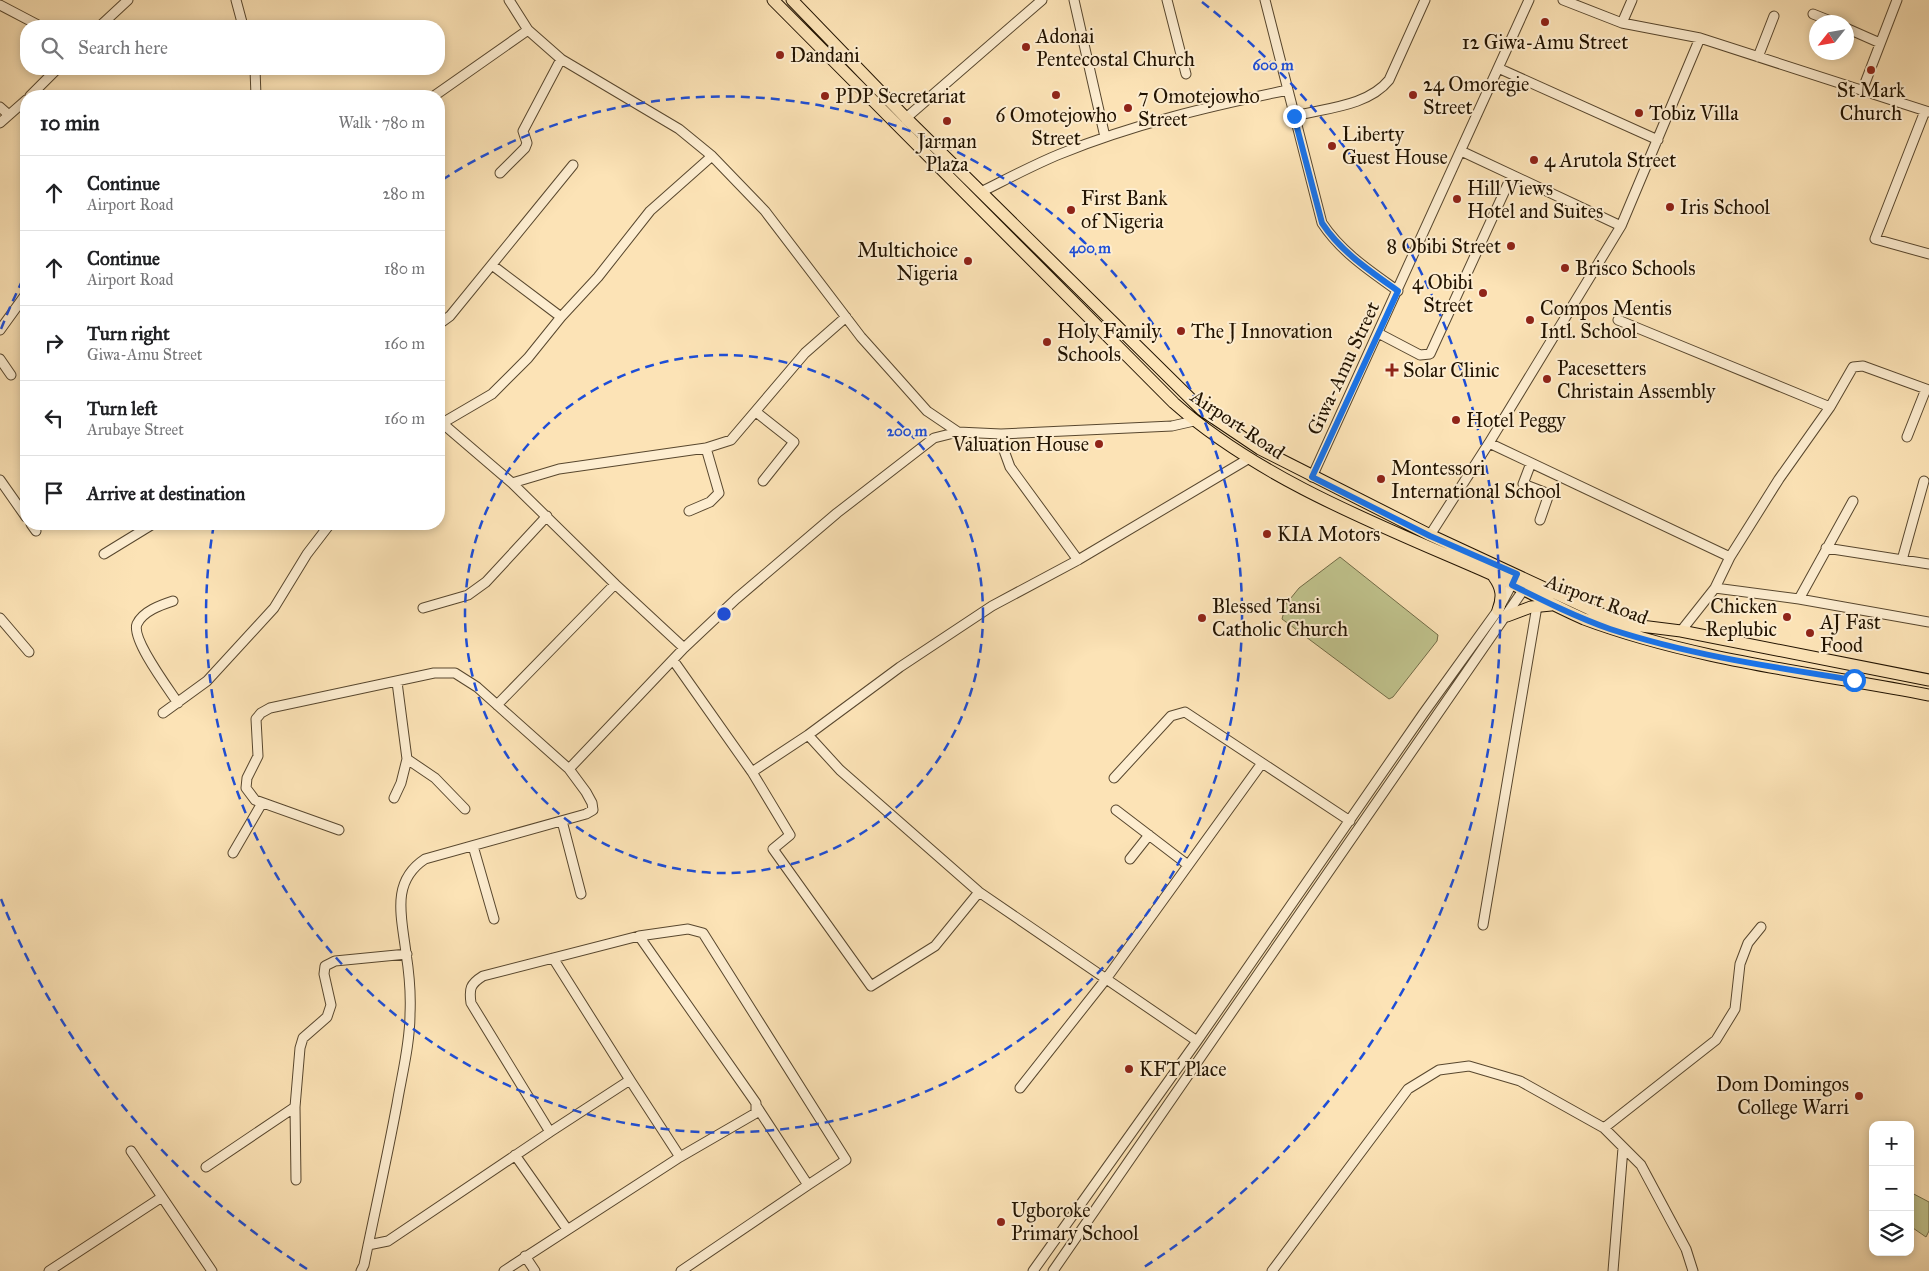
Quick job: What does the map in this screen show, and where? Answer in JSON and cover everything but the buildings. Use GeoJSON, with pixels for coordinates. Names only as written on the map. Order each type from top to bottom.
{"type":"FeatureCollection","features":[{"type":"Feature","properties":{"kind":"main road","name":"Airport Road"},"geometry":{"type":"LineString","coordinates":[[773,0],[1096,327],[1194,421],[1248,459],[1369,520],[1512,585],[1527,586],[1633,625],[1681,631],[1929,680]]}},
{"type":"Feature","properties":{"kind":"main road","name":"Airport Road"},"geometry":{"type":"LineString","coordinates":[[792,0],[906,118],[1202,410],[1260,449],[1430,536],[1517,574],[1527,586],[1553,605],[1611,629],[1694,650],[1929,695]]}},
{"type":"Feature","properties":{"kind":"main road"},"geometry":{"type":"LineString","coordinates":[[1096,327],[1107,316]]}},
{"type":"Feature","properties":{"kind":"main road"},"geometry":{"type":"LineString","coordinates":[[1493,576],[1501,587],[1502,613],[1553,605]]}},
{"type":"Feature","properties":{"kind":"street"},"geometry":{"type":"LineString","coordinates":[[106,20],[127,0]]}},
{"type":"Feature","properties":{"kind":"street"},"geometry":{"type":"LineString","coordinates":[[236,0],[241,20]]}},
{"type":"Feature","properties":{"kind":"street"},"geometry":{"type":"LineString","coordinates":[[509,0],[528,30],[561,59],[679,129],[712,156],[765,211],[846,317],[927,411],[958,432]]}},
{"type":"Feature","properties":{"kind":"street"},"geometry":{"type":"LineString","coordinates":[[906,118],[1042,0]]}},
{"type":"Feature","properties":{"kind":"street"},"geometry":{"type":"LineString","coordinates":[[1074,0],[1105,137]]}},
{"type":"Feature","properties":{"kind":"street"},"geometry":{"type":"LineString","coordinates":[[1167,0],[1186,74]]}},
{"type":"Feature","properties":{"kind":"street"},"geometry":{"type":"LineString","coordinates":[[1265,0],[1322,223],[1331,237],[1344,251],[1398,291]]}},
{"type":"Feature","properties":{"kind":"street"},"geometry":{"type":"LineString","coordinates":[[1294,116],[1366,98],[1380,91],[1389,80],[1425,0]]}},
{"type":"Feature","properties":{"kind":"street","name":"Giwa-Amu Street"},"geometry":{"type":"LineString","coordinates":[[1312,477],[1529,0]]}},
{"type":"Feature","properties":{"kind":"street"},"geometry":{"type":"LineString","coordinates":[[1563,0],[1622,23],[1700,38],[1927,111],[1875,239],[1929,254]]}},
{"type":"Feature","properties":{"kind":"street"},"geometry":{"type":"LineString","coordinates":[[1622,23],[1632,0]]}},
{"type":"Feature","properties":{"kind":"street"},"geometry":{"type":"LineString","coordinates":[[1862,91],[1897,0]]}},
{"type":"Feature","properties":{"kind":"street"},"geometry":{"type":"LineString","coordinates":[[0,5],[29,20]]}},
{"type":"Feature","properties":{"kind":"street"},"geometry":{"type":"LineString","coordinates":[[1758,57],[1774,16]]}},
{"type":"Feature","properties":{"kind":"street"},"geometry":{"type":"LineString","coordinates":[[443,90],[528,30]]}},
{"type":"Feature","properties":{"kind":"street"},"geometry":{"type":"LineString","coordinates":[[1854,32],[1880,43]]}},
{"type":"Feature","properties":{"kind":"street"},"geometry":{"type":"LineString","coordinates":[[1430,536],[1490,443],[1621,226],[1700,38]]}},
{"type":"Feature","properties":{"kind":"street"},"geometry":{"type":"LineString","coordinates":[[500,173],[525,148],[527,143],[523,131],[561,59]]}},
{"type":"Feature","properties":{"kind":"street"},"geometry":{"type":"LineString","coordinates":[[1498,68],[1658,140]]}},
{"type":"Feature","properties":{"kind":"street"},"geometry":{"type":"LineString","coordinates":[[37,90],[51,75]]}},
{"type":"Feature","properties":{"kind":"street"},"geometry":{"type":"LineString","coordinates":[[255,75],[256,90]]}},
{"type":"Feature","properties":{"kind":"street"},"geometry":{"type":"LineString","coordinates":[[981,192],[1059,154],[1105,137],[1198,109],[1288,90]]}},
{"type":"Feature","properties":{"kind":"street"},"geometry":{"type":"LineString","coordinates":[[0,106],[9,115]]}},
{"type":"Feature","properties":{"kind":"street"},"geometry":{"type":"LineString","coordinates":[[0,123],[20,106]]}},
{"type":"Feature","properties":{"kind":"street"},"geometry":{"type":"LineString","coordinates":[[1461,150],[1621,226]]}},
{"type":"Feature","properties":{"kind":"street"},"geometry":{"type":"LineString","coordinates":[[445,422],[492,394],[528,358],[561,317],[598,277],[650,211],[712,156]]}},
{"type":"Feature","properties":{"kind":"street"},"geometry":{"type":"LineString","coordinates":[[445,320],[450,316],[573,165]]}},
{"type":"Feature","properties":{"kind":"street"},"geometry":{"type":"LineString","coordinates":[[1378,333],[1420,355],[1430,354],[1512,175]]}},
{"type":"Feature","properties":{"kind":"street"},"geometry":{"type":"LineString","coordinates":[[492,265],[561,317]]}},
{"type":"Feature","properties":{"kind":"street"},"geometry":{"type":"LineString","coordinates":[[0,330],[20,302]]}},
{"type":"Feature","properties":{"kind":"street"},"geometry":{"type":"LineString","coordinates":[[512,483],[559,469],[706,448],[731,440],[805,353],[846,317]]}},
{"type":"Feature","properties":{"kind":"street"},"geometry":{"type":"LineString","coordinates":[[1618,320],[1830,406]]}},
{"type":"Feature","properties":{"kind":"street"},"geometry":{"type":"LineString","coordinates":[[0,359],[11,375]]}},
{"type":"Feature","properties":{"kind":"street"},"geometry":{"type":"LineString","coordinates":[[1681,631],[1715,588],[1730,557],[1779,479],[1830,406],[1853,367],[1859,365],[1928,390],[1907,437]]}},
{"type":"Feature","properties":{"kind":"street"},"geometry":{"type":"LineString","coordinates":[[756,412],[794,442],[763,481]]}},
{"type":"Feature","properties":{"kind":"street"},"geometry":{"type":"LineString","coordinates":[[569,769],[684,648],[736,599],[836,512],[934,438],[958,432],[1002,434],[1172,426],[1194,421]]}},
{"type":"Feature","properties":{"kind":"street"},"geometry":{"type":"LineString","coordinates":[[445,427],[512,483],[614,584],[684,648]]}},
{"type":"Feature","properties":{"kind":"street"},"geometry":{"type":"LineString","coordinates":[[1002,434],[1002,445],[1010,467],[1078,560]]}},
{"type":"Feature","properties":{"kind":"street"},"geometry":{"type":"LineString","coordinates":[[1490,443],[1730,557]]}},
{"type":"Feature","properties":{"kind":"street"},"geometry":{"type":"LineString","coordinates":[[689,511],[710,502],[719,493],[706,448]]}},
{"type":"Feature","properties":{"kind":"street"},"geometry":{"type":"LineString","coordinates":[[752,772],[808,735],[900,667],[992,606],[1078,560],[1248,459]]}},
{"type":"Feature","properties":{"kind":"street"},"geometry":{"type":"LineString","coordinates":[[1531,463],[1523,484],[1549,494],[1540,520]]}},
{"type":"Feature","properties":{"kind":"street"},"geometry":{"type":"LineString","coordinates":[[0,480],[20,508]]}},
{"type":"Feature","properties":{"kind":"street"},"geometry":{"type":"LineString","coordinates":[[1902,560],[1924,480]]}},
{"type":"Feature","properties":{"kind":"street"},"geometry":{"type":"LineString","coordinates":[[1799,599],[1853,501]]}},
{"type":"Feature","properties":{"kind":"street"},"geometry":{"type":"LineString","coordinates":[[423,608],[468,595],[486,582],[547,516]]}},
{"type":"Feature","properties":{"kind":"street"},"geometry":{"type":"LineString","coordinates":[[104,554],[143,530]]}},
{"type":"Feature","properties":{"kind":"street"},"geometry":{"type":"LineString","coordinates":[[163,713],[207,681],[274,608],[307,554],[325,530]]}},
{"type":"Feature","properties":{"kind":"street"},"geometry":{"type":"LineString","coordinates":[[1826,548],[1929,564]]}},
{"type":"Feature","properties":{"kind":"street"},"geometry":{"type":"LineString","coordinates":[[1053,1271],[1502,613],[1517,574]]}},
{"type":"Feature","properties":{"kind":"street"},"geometry":{"type":"LineString","coordinates":[[497,705],[614,584]]}},
{"type":"Feature","properties":{"kind":"street"},"geometry":{"type":"LineString","coordinates":[[1032,1271],[1197,1041],[1423,714],[1502,613],[1527,586]]}},
{"type":"Feature","properties":{"kind":"street"},"geometry":{"type":"LineString","coordinates":[[1715,588],[1799,599],[1929,622]]}},
{"type":"Feature","properties":{"kind":"street"},"geometry":{"type":"LineString","coordinates":[[173,601],[142,616],[137,624],[136,633],[178,703]]}},
{"type":"Feature","properties":{"kind":"street"},"geometry":{"type":"LineString","coordinates":[[1483,925],[1537,606]]}},
{"type":"Feature","properties":{"kind":"street"},"geometry":{"type":"LineString","coordinates":[[0,618],[29,652]]}},
{"type":"Feature","properties":{"kind":"street"},"geometry":{"type":"LineString","coordinates":[[673,660],[752,772],[790,834],[773,849],[872,986],[935,946],[979,892]]}},
{"type":"Feature","properties":{"kind":"street"},"geometry":{"type":"LineString","coordinates":[[338,830],[255,800],[246,788],[247,778],[258,756],[256,720],[261,713],[270,708],[434,673],[456,673],[477,687],[569,769],[586,792],[593,810],[586,814],[425,859],[408,872],[400,906],[407,954],[410,1013],[407,1050],[368,1245],[360,1271]]}},
{"type":"Feature","properties":{"kind":"street"},"geometry":{"type":"LineString","coordinates":[[394,798],[401,783],[408,759],[398,682]]}},
{"type":"Feature","properties":{"kind":"street"},"geometry":{"type":"LineString","coordinates":[[1114,778],[1171,716],[1185,712],[1350,821]]}},
{"type":"Feature","properties":{"kind":"street"},"geometry":{"type":"LineString","coordinates":[[808,735],[846,776],[979,892],[1197,1041]]}},
{"type":"Feature","properties":{"kind":"street"},"geometry":{"type":"LineString","coordinates":[[408,759],[435,778],[466,809]]}},
{"type":"Feature","properties":{"kind":"street"},"geometry":{"type":"LineString","coordinates":[[1020,1088],[1106,979],[1262,763]]}},
{"type":"Feature","properties":{"kind":"street"},"geometry":{"type":"LineString","coordinates":[[233,853],[262,803]]}},
{"type":"Feature","properties":{"kind":"street"},"geometry":{"type":"LineString","coordinates":[[1116,810],[1188,865]]}},
{"type":"Feature","properties":{"kind":"street"},"geometry":{"type":"LineString","coordinates":[[562,821],[581,894]]}},
{"type":"Feature","properties":{"kind":"street"},"geometry":{"type":"LineString","coordinates":[[1130,860],[1149,835]]}},
{"type":"Feature","properties":{"kind":"street"},"geometry":{"type":"LineString","coordinates":[[472,846],[494,919]]}},
{"type":"Feature","properties":{"kind":"street"},"geometry":{"type":"LineString","coordinates":[[1604,1128],[1716,1040],[1735,1009],[1740,964],[1748,943],[1761,927]]}},
{"type":"Feature","properties":{"kind":"street"},"geometry":{"type":"LineString","coordinates":[[550,1132],[471,1003],[469,990],[473,982],[483,976],[639,936],[688,929],[703,933],[846,1160],[681,1271]]}},
{"type":"Feature","properties":{"kind":"street"},"geometry":{"type":"LineString","coordinates":[[639,936],[757,1107],[808,1186]]}},
{"type":"Feature","properties":{"kind":"street"},"geometry":{"type":"LineString","coordinates":[[296,1180],[296,1107],[303,1038],[327,1017],[331,1005],[324,974],[325,966],[335,961],[407,954]]}},
{"type":"Feature","properties":{"kind":"street"},"geometry":{"type":"LineString","coordinates":[[553,958],[680,1157]]}},
{"type":"Feature","properties":{"kind":"street"},"geometry":{"type":"LineString","coordinates":[[1272,1271],[1408,1089],[1438,1070],[1469,1066],[1520,1081],[1604,1128],[1641,1166],[1686,1249],[1693,1271]]}},
{"type":"Feature","properties":{"kind":"street"},"geometry":{"type":"LineString","coordinates":[[368,1245],[388,1241],[630,1080]]}},
{"type":"Feature","properties":{"kind":"street"},"geometry":{"type":"LineString","coordinates":[[206,1167],[296,1107]]}},
{"type":"Feature","properties":{"kind":"street"},"geometry":{"type":"LineString","coordinates":[[504,1271],[680,1157],[756,1113],[757,1107]]}},
{"type":"Feature","properties":{"kind":"street"},"geometry":{"type":"LineString","coordinates":[[1613,1271],[1623,1148]]}},
{"type":"Feature","properties":{"kind":"street"},"geometry":{"type":"LineString","coordinates":[[131,1151],[212,1271]]}},
{"type":"Feature","properties":{"kind":"street"},"geometry":{"type":"LineString","coordinates":[[515,1155],[567,1230]]}},
{"type":"Feature","properties":{"kind":"street"},"geometry":{"type":"LineString","coordinates":[[49,1271],[162,1197]]}},
{"type":"Feature","properties":{"kind":"street"},"geometry":{"type":"LineString","coordinates":[[525,1256],[535,1271]]}},
{"type":"Feature","properties":{"kind":"green space"},"geometry":{"type":"Polygon","coordinates":[[[1340,557],[1438,635],[1437,641],[1393,697],[1389,699],[1282,619],[1286,604],[1299,588],[1340,557]]]}},
{"type":"Feature","properties":{"kind":"green space"},"geometry":{"type":"Polygon","coordinates":[[[1914,1194],[1929,1202],[1929,1231],[1926,1237],[1914,1229],[1914,1194]]]}},
{"type":"Feature","properties":{"kind":"place","name":"12 Giwa-Amu Street"},"geometry":{"type":"Point","coordinates":[1545,22]}},
{"type":"Feature","properties":{"kind":"place","name":"Adonai Pentecostal Church"},"geometry":{"type":"Point","coordinates":[1026,47]}},
{"type":"Feature","properties":{"kind":"place","name":"Dandani"},"geometry":{"type":"Point","coordinates":[780,55]}},
{"type":"Feature","properties":{"kind":"place","name":"St Mark Church"},"geometry":{"type":"Point","coordinates":[1871,70]}},
{"type":"Feature","properties":{"kind":"place","name":"6 Omotejowho Street"},"geometry":{"type":"Point","coordinates":[1056,95]}},
{"type":"Feature","properties":{"kind":"place","name":"24 Omoregie Street"},"geometry":{"type":"Point","coordinates":[1413,95]}},
{"type":"Feature","properties":{"kind":"place","name":"PDP Secretariat"},"geometry":{"type":"Point","coordinates":[825,96]}},
{"type":"Feature","properties":{"kind":"place","name":"7 Omotejowho Street"},"geometry":{"type":"Point","coordinates":[1128,108]}},
{"type":"Feature","properties":{"kind":"place","name":"Tobiz Villa"},"geometry":{"type":"Point","coordinates":[1639,113]}},
{"type":"Feature","properties":{"kind":"place","name":"Jarman Plaza"},"geometry":{"type":"Point","coordinates":[947,121]}},
{"type":"Feature","properties":{"kind":"place","name":"Liberty Guest House"},"geometry":{"type":"Point","coordinates":[1332,146]}},
{"type":"Feature","properties":{"kind":"place","name":"4 Arutola Street"},"geometry":{"type":"Point","coordinates":[1534,160]}},
{"type":"Feature","properties":{"kind":"place","name":"Hill Views Hotel and Suites"},"geometry":{"type":"Point","coordinates":[1457,199]}},
{"type":"Feature","properties":{"kind":"place","name":"Iris School"},"geometry":{"type":"Point","coordinates":[1670,207]}},
{"type":"Feature","properties":{"kind":"place","name":"First Bank of Nigeria"},"geometry":{"type":"Point","coordinates":[1071,210]}},
{"type":"Feature","properties":{"kind":"place","name":"8 Obibi Street"},"geometry":{"type":"Point","coordinates":[1511,246]}},
{"type":"Feature","properties":{"kind":"place","name":"Multichoice Nigeria"},"geometry":{"type":"Point","coordinates":[968,261]}},
{"type":"Feature","properties":{"kind":"place","name":"Brisco Schools"},"geometry":{"type":"Point","coordinates":[1565,268]}},
{"type":"Feature","properties":{"kind":"place","name":"4 Obibi Street"},"geometry":{"type":"Point","coordinates":[1483,293]}},
{"type":"Feature","properties":{"kind":"place","name":"Compos Mentis Intl. School"},"geometry":{"type":"Point","coordinates":[1530,320]}},
{"type":"Feature","properties":{"kind":"place","name":"The J Innovation"},"geometry":{"type":"Point","coordinates":[1181,331]}},
{"type":"Feature","properties":{"kind":"place","name":"Holy Family Schools"},"geometry":{"type":"Point","coordinates":[1047,342]}},
{"type":"Feature","properties":{"kind":"place","name":"Solar Clinic"},"geometry":{"type":"Point","coordinates":[1392,370]}},
{"type":"Feature","properties":{"kind":"place","name":"Pacesetters Christain Assembly"},"geometry":{"type":"Point","coordinates":[1547,379]}},
{"type":"Feature","properties":{"kind":"place","name":"Hotel Peggy"},"geometry":{"type":"Point","coordinates":[1456,420]}},
{"type":"Feature","properties":{"kind":"place","name":"Valuation House"},"geometry":{"type":"Point","coordinates":[1099,444]}},
{"type":"Feature","properties":{"kind":"place","name":"Montessori International School"},"geometry":{"type":"Point","coordinates":[1381,479]}},
{"type":"Feature","properties":{"kind":"place","name":"KIA Motors"},"geometry":{"type":"Point","coordinates":[1267,534]}},
{"type":"Feature","properties":{"kind":"place","name":"Chicken Replubic"},"geometry":{"type":"Point","coordinates":[1787,617]}},
{"type":"Feature","properties":{"kind":"place","name":"Blessed Tansi Catholic Church"},"geometry":{"type":"Point","coordinates":[1202,618]}},
{"type":"Feature","properties":{"kind":"place","name":"AJ Fast Food"},"geometry":{"type":"Point","coordinates":[1810,633]}},
{"type":"Feature","properties":{"kind":"place","name":"KFT Place"},"geometry":{"type":"Point","coordinates":[1129,1069]}},
{"type":"Feature","properties":{"kind":"place","name":"Dom Domingos College Warri"},"geometry":{"type":"Point","coordinates":[1859,1096]}},
{"type":"Feature","properties":{"kind":"place","name":"Ugboroke Primary School"},"geometry":{"type":"Point","coordinates":[1001,1222]}},
{"type":"Feature","properties":{"kind":"route"},"geometry":{"type":"LineString","coordinates":[[1294,116],[1322,223],[1331,237],[1344,251],[1398,291],[1312,477],[1430,536],[1517,574],[1512,585],[1584,619],[1611,629],[1694,650],[1761,665],[1854,680]]}}]}
